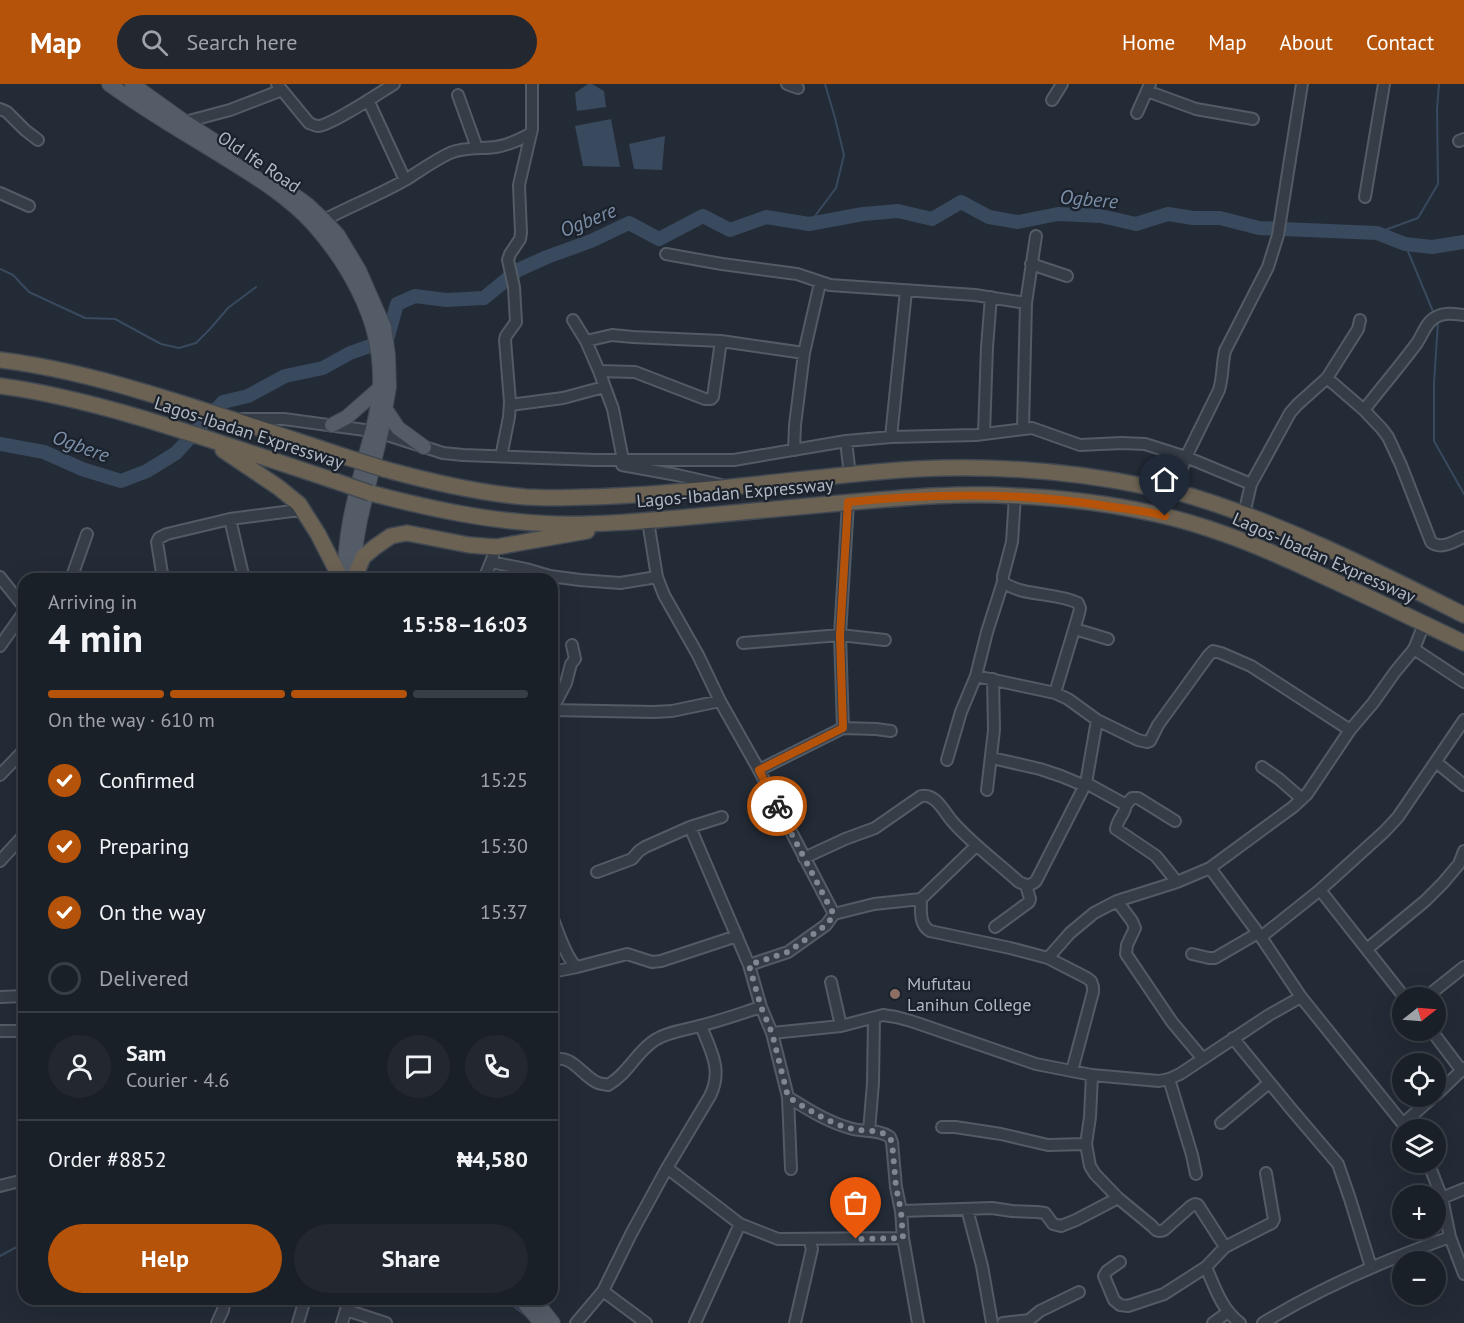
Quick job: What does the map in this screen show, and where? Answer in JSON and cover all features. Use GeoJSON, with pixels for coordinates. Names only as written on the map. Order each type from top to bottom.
{"type":"FeatureCollection","features":[{"type":"Feature","properties":{"kind":"highway","name":"Lagos-Ibadan Expressway"},"geometry":{"type":"LineString","coordinates":[[0,360],[82,374],[190,405],[384,470],[470,490],[529,497],[690,492],[917,469],[1021,470],[1125,481],[1174,491],[1244,514],[1318,544],[1464,615]]}},
{"type":"Feature","properties":{"kind":"highway","name":"Lagos-Ibadan Expressway"},"geometry":{"type":"LineString","coordinates":[[0,386],[85,403],[206,438],[370,493],[422,507],[502,521],[554,524],[615,523],[926,496],[1015,496],[1069,500],[1150,513],[1180,520],[1291,560],[1464,643]]}},
{"type":"Feature","properties":{"kind":"highway"},"geometry":{"type":"LineString","coordinates":[[206,438],[291,497],[306,513],[340,573]]}},
{"type":"Feature","properties":{"kind":"highway"},"geometry":{"type":"LineString","coordinates":[[356,573],[363,557],[375,547],[391,536],[406,533],[469,545],[494,555],[550,538],[615,523]]}},
{"type":"Feature","properties":{"kind":"main road","name":"Old Ife Road"},"geometry":{"type":"LineString","coordinates":[[109,84],[167,117],[264,182],[292,204],[329,244],[350,275],[371,319],[379,328]]}},
{"type":"Feature","properties":{"kind":"main road","name":"Old Ife Road"},"geometry":{"type":"LineString","coordinates":[[132,84],[167,117],[185,122],[270,177],[324,220],[338,236],[359,270],[380,316],[379,328],[389,387],[386,410],[350,516],[343,573]]}},
{"type":"Feature","properties":{"kind":"main road","name":"Old Ife Road"},"geometry":{"type":"LineString","coordinates":[[354,573],[354,555],[377,432],[383,356]]}},
{"type":"Feature","properties":{"kind":"main road"},"geometry":{"type":"LineString","coordinates":[[332,425],[347,417],[380,388]]}},
{"type":"Feature","properties":{"kind":"main road"},"geometry":{"type":"LineString","coordinates":[[386,410],[398,428],[424,447]]}},
{"type":"Feature","properties":{"kind":"main road"},"geometry":{"type":"LineString","coordinates":[[526,1305],[541,1323]]}},
{"type":"Feature","properties":{"kind":"main road"},"geometry":{"type":"LineString","coordinates":[[539,1305],[553,1323]]}},
{"type":"Feature","properties":{"kind":"street"},"geometry":{"type":"LineString","coordinates":[[185,122],[240,106],[279,87],[309,123],[317,126],[324,125],[394,84]]}},
{"type":"Feature","properties":{"kind":"street"},"geometry":{"type":"LineString","coordinates":[[501,457],[510,417],[505,340],[516,322],[514,286],[508,260],[521,233],[519,185],[531,129],[532,84]]}},
{"type":"Feature","properties":{"kind":"street"},"geometry":{"type":"LineString","coordinates":[[787,84],[798,88]]}},
{"type":"Feature","properties":{"kind":"street"},"geometry":{"type":"LineString","coordinates":[[1052,100],[1062,84]]}},
{"type":"Feature","properties":{"kind":"street"},"geometry":{"type":"LineString","coordinates":[[1174,491],[1186,458],[1219,390],[1225,351],[1268,267],[1278,236],[1302,84]]}},
{"type":"Feature","properties":{"kind":"street"},"geometry":{"type":"LineString","coordinates":[[1365,198],[1384,84]]}},
{"type":"Feature","properties":{"kind":"street"},"geometry":{"type":"LineString","coordinates":[[1137,113],[1148,88],[1196,110],[1253,119]]}},
{"type":"Feature","properties":{"kind":"street"},"geometry":{"type":"LineString","coordinates":[[458,95],[477,148]]}},
{"type":"Feature","properties":{"kind":"street"},"geometry":{"type":"LineString","coordinates":[[368,100],[405,180]]}},
{"type":"Feature","properties":{"kind":"street"},"geometry":{"type":"LineString","coordinates":[[0,109],[12,116],[38,140]]}},
{"type":"Feature","properties":{"kind":"street"},"geometry":{"type":"LineString","coordinates":[[324,220],[405,180],[452,153],[466,148],[496,147],[530,134]]}},
{"type":"Feature","properties":{"kind":"street"},"geometry":{"type":"LineString","coordinates":[[514,142],[523,163]]}},
{"type":"Feature","properties":{"kind":"street"},"geometry":{"type":"LineString","coordinates":[[0,193],[29,206]]}},
{"type":"Feature","properties":{"kind":"street"},"geometry":{"type":"LineString","coordinates":[[1023,428],[1026,303],[1036,236]]}},
{"type":"Feature","properties":{"kind":"street"},"geometry":{"type":"LineString","coordinates":[[666,254],[797,274],[830,285],[991,297],[1026,303]]}},
{"type":"Feature","properties":{"kind":"street"},"geometry":{"type":"LineString","coordinates":[[1031,264],[1067,276]]}},
{"type":"Feature","properties":{"kind":"street"},"geometry":{"type":"LineString","coordinates":[[794,450],[804,353],[820,283]]}},
{"type":"Feature","properties":{"kind":"street"},"geometry":{"type":"LineString","coordinates":[[891,437],[906,291]]}},
{"type":"Feature","properties":{"kind":"street"},"geometry":{"type":"LineString","coordinates":[[984,434],[991,297]]}},
{"type":"Feature","properties":{"kind":"street"},"geometry":{"type":"LineString","coordinates":[[1364,410],[1417,344],[1430,322],[1437,316],[1464,315]]}},
{"type":"Feature","properties":{"kind":"street"},"geometry":{"type":"LineString","coordinates":[[573,320],[586,340],[613,409],[623,460]]}},
{"type":"Feature","properties":{"kind":"street"},"geometry":{"type":"LineString","coordinates":[[1244,514],[1251,484],[1290,414],[1327,378],[1358,329],[1360,320]]}},
{"type":"Feature","properties":{"kind":"street"},"geometry":{"type":"LineString","coordinates":[[586,340],[612,334],[721,341],[804,353]]}},
{"type":"Feature","properties":{"kind":"street"},"geometry":{"type":"LineString","coordinates":[[599,371],[635,372],[708,400],[712,397],[721,341]]}},
{"type":"Feature","properties":{"kind":"street"},"geometry":{"type":"LineString","coordinates":[[1327,378],[1364,410],[1388,437],[1434,546],[1440,547],[1464,537]]}},
{"type":"Feature","properties":{"kind":"street"},"geometry":{"type":"LineString","coordinates":[[510,405],[563,398],[604,387]]}},
{"type":"Feature","properties":{"kind":"street"},"geometry":{"type":"LineString","coordinates":[[229,419],[284,419],[377,432],[443,453],[595,460],[734,460],[846,441],[984,434],[1032,428],[1080,445],[1145,444],[1251,484]]}},
{"type":"Feature","properties":{"kind":"street"},"geometry":{"type":"LineString","coordinates":[[846,441],[850,475]]}},
{"type":"Feature","properties":{"kind":"street"},"geometry":{"type":"LineString","coordinates":[[595,460],[733,487]]}},
{"type":"Feature","properties":{"kind":"street"},"geometry":{"type":"LineString","coordinates":[[947,760],[961,712],[976,676],[1003,582],[1012,542],[1015,496]]}},
{"type":"Feature","properties":{"kind":"street"},"geometry":{"type":"LineString","coordinates":[[843,728],[840,635],[848,502]]}},
{"type":"Feature","properties":{"kind":"street"},"geometry":{"type":"LineString","coordinates":[[162,573],[157,542],[159,538],[167,534],[230,519],[292,511],[306,513]]}},
{"type":"Feature","properties":{"kind":"street"},"geometry":{"type":"LineString","coordinates":[[230,519],[243,573]]}},
{"type":"Feature","properties":{"kind":"street"},"geometry":{"type":"LineString","coordinates":[[648,521],[657,577],[664,595],[698,655],[720,701],[759,770],[834,915]]}},
{"type":"Feature","properties":{"kind":"street"},"geometry":{"type":"LineString","coordinates":[[73,573],[87,534]]}},
{"type":"Feature","properties":{"kind":"street"},"geometry":{"type":"LineString","coordinates":[[486,573],[494,555],[537,573]]}},
{"type":"Feature","properties":{"kind":"street"},"geometry":{"type":"LineString","coordinates":[[558,579],[620,583],[657,577]]}},
{"type":"Feature","properties":{"kind":"street"},"geometry":{"type":"LineString","coordinates":[[0,578],[18,600]]}},
{"type":"Feature","properties":{"kind":"street"},"geometry":{"type":"LineString","coordinates":[[1003,582],[1015,588],[1078,603],[1080,608],[1075,629],[1055,693]]}},
{"type":"Feature","properties":{"kind":"street"},"geometry":{"type":"LineString","coordinates":[[0,646],[18,620]]}},
{"type":"Feature","properties":{"kind":"street"},"geometry":{"type":"LineString","coordinates":[[1048,958],[1070,933],[1094,913],[1117,901],[1177,882],[1210,868],[1302,799],[1350,730],[1414,649],[1424,624]]}},
{"type":"Feature","properties":{"kind":"street"},"geometry":{"type":"LineString","coordinates":[[1075,629],[1108,639]]}},
{"type":"Feature","properties":{"kind":"street"},"geometry":{"type":"LineString","coordinates":[[743,643],[840,635],[885,640]]}},
{"type":"Feature","properties":{"kind":"street"},"geometry":{"type":"LineString","coordinates":[[558,698],[574,659],[572,645]]}},
{"type":"Feature","properties":{"kind":"street"},"geometry":{"type":"LineString","coordinates":[[1414,649],[1464,682]]}},
{"type":"Feature","properties":{"kind":"street"},"geometry":{"type":"LineString","coordinates":[[976,676],[1055,693],[1068,699],[1097,720],[1147,742],[1150,741],[1158,725],[1213,651],[1251,666],[1350,730]]}},
{"type":"Feature","properties":{"kind":"street"},"geometry":{"type":"LineString","coordinates":[[987,790],[994,730],[993,679]]}},
{"type":"Feature","properties":{"kind":"street"},"geometry":{"type":"LineString","coordinates":[[558,710],[672,711],[720,701]]}},
{"type":"Feature","properties":{"kind":"street"},"geometry":{"type":"LineString","coordinates":[[804,858],[875,828],[921,796],[927,795],[933,797],[952,822],[976,846],[1019,882],[1026,885],[1032,884],[1086,784],[1097,720]]}},
{"type":"Feature","properties":{"kind":"street"},"geometry":{"type":"LineString","coordinates":[[1192,954],[1215,958],[1259,935],[1320,890],[1398,817],[1464,720]]}},
{"type":"Feature","properties":{"kind":"street"},"geometry":{"type":"LineString","coordinates":[[759,770],[843,728],[891,731]]}},
{"type":"Feature","properties":{"kind":"street"},"geometry":{"type":"LineString","coordinates":[[0,775],[18,756]]}},
{"type":"Feature","properties":{"kind":"street"},"geometry":{"type":"LineString","coordinates":[[992,758],[1040,769],[1086,784],[1126,805]]}},
{"type":"Feature","properties":{"kind":"street"},"geometry":{"type":"LineString","coordinates":[[1436,762],[1464,785]]}},
{"type":"Feature","properties":{"kind":"street"},"geometry":{"type":"LineString","coordinates":[[1262,767],[1302,799]]}},
{"type":"Feature","properties":{"kind":"street"},"geometry":{"type":"LineString","coordinates":[[1175,821],[1138,798],[1132,798],[1126,805],[1116,825],[1116,830],[1156,856],[1177,882]]}},
{"type":"Feature","properties":{"kind":"street"},"geometry":{"type":"LineString","coordinates":[[597,872],[632,859],[645,847],[690,827],[722,817]]}},
{"type":"Feature","properties":{"kind":"street"},"geometry":{"type":"LineString","coordinates":[[690,827],[749,965],[761,1007],[772,1033],[788,1097],[791,1169]]}},
{"type":"Feature","properties":{"kind":"street"},"geometry":{"type":"LineString","coordinates":[[1,858],[18,841]]}},
{"type":"Feature","properties":{"kind":"street"},"geometry":{"type":"LineString","coordinates":[[749,965],[788,952],[826,925],[834,915],[874,904],[921,899],[976,846]]}},
{"type":"Feature","properties":{"kind":"street"},"geometry":{"type":"LineString","coordinates":[[1367,949],[1443,883],[1459,872],[1459,864],[1464,851]]}},
{"type":"Feature","properties":{"kind":"street"},"geometry":{"type":"LineString","coordinates":[[1210,868],[1301,997],[1400,1119]]}},
{"type":"Feature","properties":{"kind":"street"},"geometry":{"type":"LineString","coordinates":[[995,927],[1029,902],[1026,885]]}},
{"type":"Feature","properties":{"kind":"street"},"geometry":{"type":"LineString","coordinates":[[1320,890],[1396,987]]}},
{"type":"Feature","properties":{"kind":"street"},"geometry":{"type":"LineString","coordinates":[[921,899],[922,923],[930,931],[1048,958],[1091,981],[1093,987],[1072,1071]]}},
{"type":"Feature","properties":{"kind":"street"},"geometry":{"type":"LineString","coordinates":[[1117,901],[1135,928],[1127,945],[1126,954],[1167,1015],[1203,1059]]}},
{"type":"Feature","properties":{"kind":"street"},"geometry":{"type":"LineString","coordinates":[[558,931],[565,948],[577,967]]}},
{"type":"Feature","properties":{"kind":"street"},"geometry":{"type":"LineString","coordinates":[[558,971],[627,954],[652,962],[737,936]]}},
{"type":"Feature","properties":{"kind":"street"},"geometry":{"type":"LineString","coordinates":[[1439,987],[1464,967]]}},
{"type":"Feature","properties":{"kind":"street"},"geometry":{"type":"LineString","coordinates":[[831,982],[841,1026]]}},
{"type":"Feature","properties":{"kind":"street"},"geometry":{"type":"LineString","coordinates":[[0,997],[18,996]]}},
{"type":"Feature","properties":{"kind":"street"},"geometry":{"type":"LineString","coordinates":[[772,1033],[841,1026],[883,1015],[896,1017],[1036,1064],[1092,1076],[1150,1081],[1169,1079],[1301,997]]}},
{"type":"Feature","properties":{"kind":"street"},"geometry":{"type":"LineString","coordinates":[[558,1058],[572,1063],[595,1082],[608,1084],[619,1079],[656,1040],[674,1032],[761,1007]]}},
{"type":"Feature","properties":{"kind":"street"},"geometry":{"type":"LineString","coordinates":[[869,1131],[873,1083],[874,1018]]}},
{"type":"Feature","properties":{"kind":"street"},"geometry":{"type":"LineString","coordinates":[[576,1323],[603,1291],[667,1168],[715,1086],[717,1071],[701,1026]]}},
{"type":"Feature","properties":{"kind":"street"},"geometry":{"type":"LineString","coordinates":[[0,1031],[18,1031]]}},
{"type":"Feature","properties":{"kind":"street"},"geometry":{"type":"LineString","coordinates":[[1233,1038],[1338,1164],[1371,1267]]}},
{"type":"Feature","properties":{"kind":"street"},"geometry":{"type":"LineString","coordinates":[[1440,1041],[1463,1070],[1446,1086]]}},
{"type":"Feature","properties":{"kind":"street"},"geometry":{"type":"LineString","coordinates":[[1092,1076],[1086,1144],[1090,1166],[1095,1174],[1118,1198],[1159,1232],[1191,1206],[1198,1205],[1225,1247]]}},
{"type":"Feature","properties":{"kind":"street"},"geometry":{"type":"LineString","coordinates":[[1169,1079],[1196,1174]]}},
{"type":"Feature","properties":{"kind":"street"},"geometry":{"type":"LineString","coordinates":[[1221,1123],[1269,1083]]}},
{"type":"Feature","properties":{"kind":"street"},"geometry":{"type":"LineString","coordinates":[[788,1097],[819,1116],[839,1124],[890,1137],[903,1238],[918,1323]]}},
{"type":"Feature","properties":{"kind":"street"},"geometry":{"type":"LineString","coordinates":[[1413,1119],[1424,1107]]}},
{"type":"Feature","properties":{"kind":"street"},"geometry":{"type":"LineString","coordinates":[[942,1127],[1001,1134],[1048,1145],[1086,1144]]}},
{"type":"Feature","properties":{"kind":"street"},"geometry":{"type":"LineString","coordinates":[[667,1168],[740,1224],[778,1239],[903,1238]]}},
{"type":"Feature","properties":{"kind":"street"},"geometry":{"type":"LineString","coordinates":[[1120,1262],[1104,1276],[1114,1300],[1120,1305],[1128,1306],[1164,1294],[1206,1267],[1225,1247],[1274,1220],[1266,1173]]}},
{"type":"Feature","properties":{"kind":"street"},"geometry":{"type":"LineString","coordinates":[[0,1186],[18,1182]]}},
{"type":"Feature","properties":{"kind":"street"},"geometry":{"type":"LineString","coordinates":[[1446,1197],[1464,1190]]}},
{"type":"Feature","properties":{"kind":"street"},"geometry":{"type":"LineString","coordinates":[[901,1211],[992,1208],[1037,1212],[1045,1214],[1053,1224],[1061,1226],[1118,1198]]}},
{"type":"Feature","properties":{"kind":"street"},"geometry":{"type":"LineString","coordinates":[[967,1209],[977,1243],[992,1323]]}},
{"type":"Feature","properties":{"kind":"street"},"geometry":{"type":"LineString","coordinates":[[1446,1218],[1450,1237],[1464,1274]]}},
{"type":"Feature","properties":{"kind":"street"},"geometry":{"type":"LineString","coordinates":[[695,1323],[740,1224]]}},
{"type":"Feature","properties":{"kind":"street"},"geometry":{"type":"LineString","coordinates":[[1263,1323],[1293,1305],[1371,1267],[1450,1237]]}},
{"type":"Feature","properties":{"kind":"street"},"geometry":{"type":"LineString","coordinates":[[795,1323],[812,1249],[809,1239]]}},
{"type":"Feature","properties":{"kind":"street"},"geometry":{"type":"LineString","coordinates":[[1206,1267],[1220,1299],[1228,1312],[1240,1323]]}},
{"type":"Feature","properties":{"kind":"street"},"geometry":{"type":"LineString","coordinates":[[603,1291],[646,1323]]}},
{"type":"Feature","properties":{"kind":"street"},"geometry":{"type":"LineString","coordinates":[[1003,1323],[1029,1320],[1040,1311],[1079,1292]]}},
{"type":"Feature","properties":{"kind":"street"},"geometry":{"type":"LineString","coordinates":[[217,1323],[224,1305]]}},
{"type":"Feature","properties":{"kind":"street"},"geometry":{"type":"LineString","coordinates":[[298,1323],[303,1305]]}},
{"type":"Feature","properties":{"kind":"street"},"geometry":{"type":"LineString","coordinates":[[342,1323],[347,1305]]}},
{"type":"Feature","properties":{"kind":"street"},"geometry":{"type":"LineString","coordinates":[[349,1305],[386,1323]]}},
{"type":"Feature","properties":{"kind":"street"},"geometry":{"type":"LineString","coordinates":[[1213,1323],[1228,1312]]}},
{"type":"Feature","properties":{"kind":"water"},"geometry":{"type":"Polygon","coordinates":[[[588,84],[604,91],[606,107],[577,111],[575,93],[588,84]]]}},
{"type":"Feature","properties":{"kind":"water"},"geometry":{"type":"Polygon","coordinates":[[[611,119],[620,167],[583,166],[575,126],[611,119]]]}},
{"type":"Feature","properties":{"kind":"water"},"geometry":{"type":"Polygon","coordinates":[[[665,136],[662,170],[634,169],[629,144],[665,136]]]}},
{"type":"Feature","properties":{"kind":"waterway"},"geometry":{"type":"LineString","coordinates":[[809,224],[836,188],[844,155],[825,84]]}},
{"type":"Feature","properties":{"kind":"waterway"},"geometry":{"type":"LineString","coordinates":[[1377,233],[1418,218],[1438,184],[1439,84]]}},
{"type":"Feature","properties":{"kind":"waterway","name":"Ogbere"},"geometry":{"type":"LineString","coordinates":[[0,444],[44,452],[82,469],[121,481],[147,471],[176,453],[223,402],[248,396],[285,376],[323,368],[350,353],[387,340],[397,304],[415,296],[446,300],[484,298],[518,270],[629,223],[659,239],[703,216],[730,230],[766,217],[809,224],[863,214],[898,211],[932,219],[961,202],[989,217],[1018,222],[1058,214],[1101,216],[1136,224],[1168,214],[1193,218],[1220,218],[1259,228],[1377,233],[1405,244],[1432,247],[1464,242]]}},
{"type":"Feature","properties":{"kind":"waterway"},"geometry":{"type":"LineString","coordinates":[[1405,244],[1434,314]]}},
{"type":"Feature","properties":{"kind":"waterway"},"geometry":{"type":"LineString","coordinates":[[0,269],[13,275],[29,292],[85,318],[115,319],[161,344],[179,348],[196,343],[228,308],[256,287]]}},
{"type":"Feature","properties":{"kind":"waterway"},"geometry":{"type":"LineString","coordinates":[[1438,322],[1434,383],[1434,441],[1464,494]]}},
{"type":"Feature","properties":{"kind":"waterway"},"geometry":{"type":"LineString","coordinates":[[0,1256],[18,1246]]}},
{"type":"Feature","properties":{"kind":"waterway"},"geometry":{"type":"LineString","coordinates":[[512,1305],[529,1318]]}},
{"type":"Feature","properties":{"kind":"way so far"},"geometry":{"type":"LineString","coordinates":[[777,806],[834,915],[826,925],[788,952],[749,965],[761,1007],[772,1033],[788,1097],[819,1116],[854,1129],[885,1134],[892,1142],[903,1238],[856,1239]]}},
{"type":"Feature","properties":{"kind":"place","name":"Mufutau Lanihun College"},"geometry":{"type":"Point","coordinates":[895,994]}},
{"type":"Feature","properties":{"kind":"route"},"geometry":{"type":"LineString","coordinates":[[777,806],[759,770],[843,728],[840,635],[848,502],[896,497],[1015,496],[1075,501],[1165,516]]}}]}
